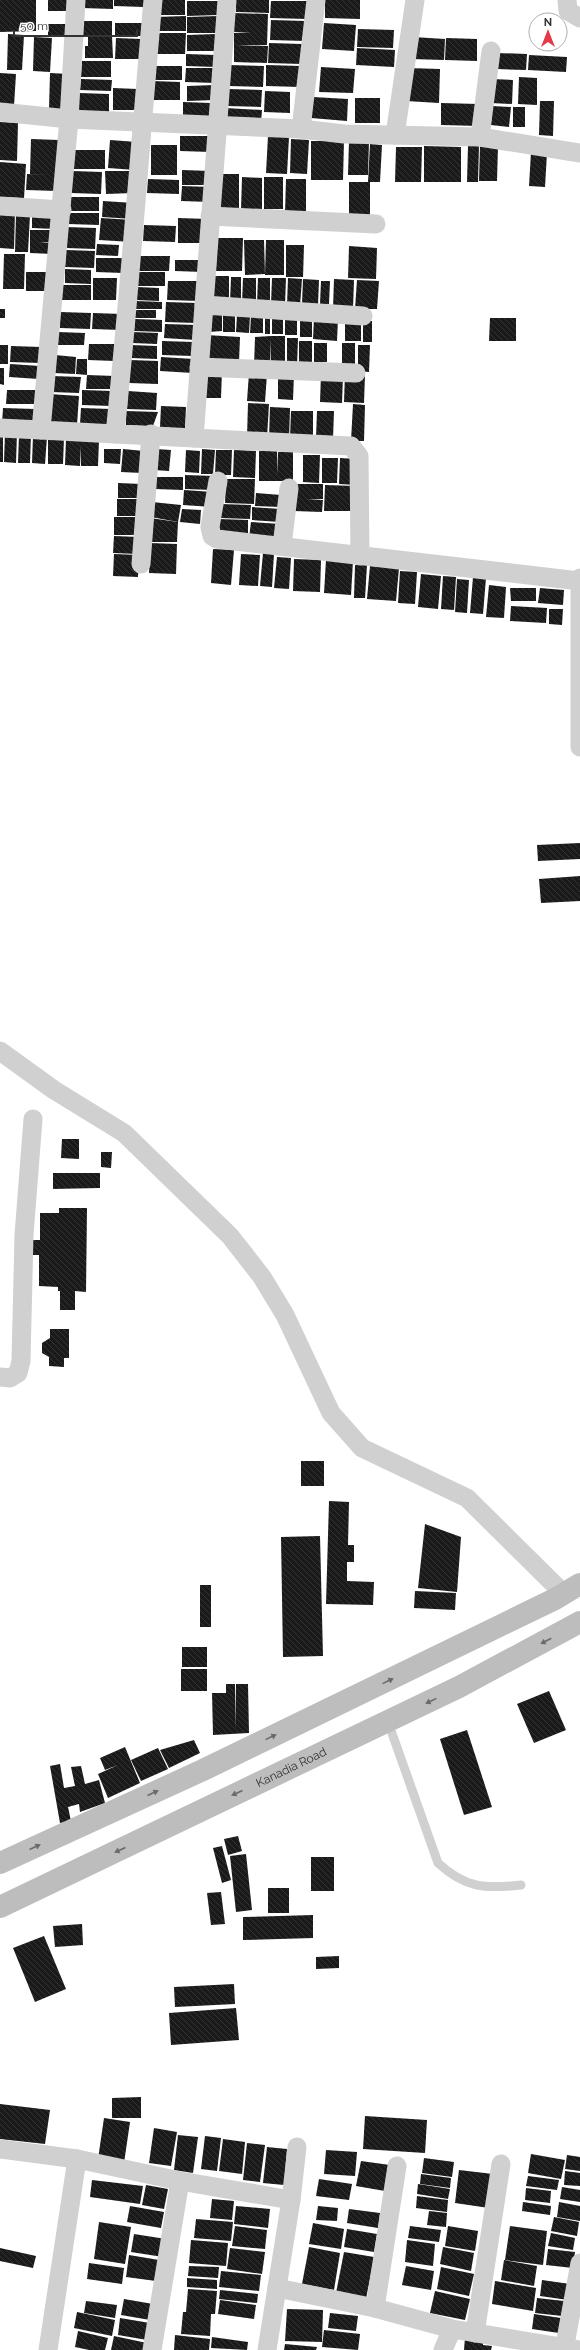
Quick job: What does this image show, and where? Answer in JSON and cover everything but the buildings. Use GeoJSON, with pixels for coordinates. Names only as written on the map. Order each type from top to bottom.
{"type":"FeatureCollection","features":[{"type":"Feature","properties":{"kind":"main road"},"geometry":{"type":"LineString","coordinates":[[0,1864],[203,1770],[572,1589]]}},
{"type":"Feature","properties":{"kind":"main road","name":"Kanadia Road"},"geometry":{"type":"LineString","coordinates":[[0,1907],[218,1801],[388,1722],[459,1687],[580,1622]]}},
{"type":"Feature","properties":{"kind":"main road"},"geometry":{"type":"LineString","coordinates":[[203,1770],[218,1801]]}},
{"type":"Feature","properties":{"kind":"street"},"geometry":{"type":"LineString","coordinates":[[41,430],[62,210],[76,0]]}},
{"type":"Feature","properties":{"kind":"street"},"geometry":{"type":"LineString","coordinates":[[115,434],[130,283],[153,0]]}},
{"type":"Feature","properties":{"kind":"street"},"geometry":{"type":"LineString","coordinates":[[194,438],[227,0]]}},
{"type":"Feature","properties":{"kind":"street"},"geometry":{"type":"LineString","coordinates":[[301,129],[316,0]]}},
{"type":"Feature","properties":{"kind":"street"},"geometry":{"type":"LineString","coordinates":[[395,135],[416,0]]}},
{"type":"Feature","properties":{"kind":"street"},"geometry":{"type":"LineString","coordinates":[[567,0],[568,11],[580,18]]}},
{"type":"Feature","properties":{"kind":"street"},"geometry":{"type":"LineString","coordinates":[[480,137],[491,51]]}},
{"type":"Feature","properties":{"kind":"street"},"geometry":{"type":"LineString","coordinates":[[0,112],[69,119],[301,129],[344,134],[480,137],[580,153]]}},
{"type":"Feature","properties":{"kind":"street"},"geometry":{"type":"LineString","coordinates":[[0,206],[62,210]]}},
{"type":"Feature","properties":{"kind":"street"},"geometry":{"type":"LineString","coordinates":[[210,216],[376,224]]}},
{"type":"Feature","properties":{"kind":"street"},"geometry":{"type":"LineString","coordinates":[[204,305],[363,316]]}},
{"type":"Feature","properties":{"kind":"street"},"geometry":{"type":"LineString","coordinates":[[199,367],[356,373]]}},
{"type":"Feature","properties":{"kind":"street"},"geometry":{"type":"LineString","coordinates":[[0,428],[115,434],[150,434],[194,438],[351,446],[356,449],[359,456],[360,556]]}},
{"type":"Feature","properties":{"kind":"street"},"geometry":{"type":"LineString","coordinates":[[141,564],[150,434]]}},
{"type":"Feature","properties":{"kind":"street"},"geometry":{"type":"LineString","coordinates":[[218,481],[210,526],[212,536],[216,539],[580,581]]}},
{"type":"Feature","properties":{"kind":"street"},"geometry":{"type":"LineString","coordinates":[[282,546],[289,488]]}},
{"type":"Feature","properties":{"kind":"street"},"geometry":{"type":"LineString","coordinates":[[580,578],[580,748]]}},
{"type":"Feature","properties":{"kind":"street"},"geometry":{"type":"LineString","coordinates":[[0,1051],[54,1090],[124,1133],[230,1236],[262,1276],[285,1315],[331,1413],[362,1448],[468,1498],[572,1589]]}},
{"type":"Feature","properties":{"kind":"street"},"geometry":{"type":"LineString","coordinates":[[0,1377],[10,1378],[18,1372],[21,1361],[24,1235],[33,1119]]}},
{"type":"Feature","properties":{"kind":"street"},"geometry":{"type":"LineString","coordinates":[[267,2350],[291,2200],[297,2147]]}},
{"type":"Feature","properties":{"kind":"street"},"geometry":{"type":"LineString","coordinates":[[0,2148],[78,2159],[180,2181],[291,2200]]}},
{"type":"Feature","properties":{"kind":"street"},"geometry":{"type":"LineString","coordinates":[[48,2350],[78,2159]]}},
{"type":"Feature","properties":{"kind":"street"},"geometry":{"type":"LineString","coordinates":[[475,2333],[502,2164]]}},
{"type":"Feature","properties":{"kind":"street"},"geometry":{"type":"LineString","coordinates":[[375,2308],[397,2166]]}},
{"type":"Feature","properties":{"kind":"street"},"geometry":{"type":"LineString","coordinates":[[152,2350],[180,2181]]}},
{"type":"Feature","properties":{"kind":"street"},"geometry":{"type":"LineString","coordinates":[[277,2288],[375,2308],[452,2329],[569,2349],[580,2263]]}},
{"type":"Feature","properties":{"kind":"street"},"geometry":{"type":"LineString","coordinates":[[443,2350],[452,2329]]}},
{"type":"Feature","properties":{"kind":"lane"},"geometry":{"type":"LineString","coordinates":[[388,1722],[438,1863],[452,1876],[474,1886],[500,1887],[521,1885]]}}]}
